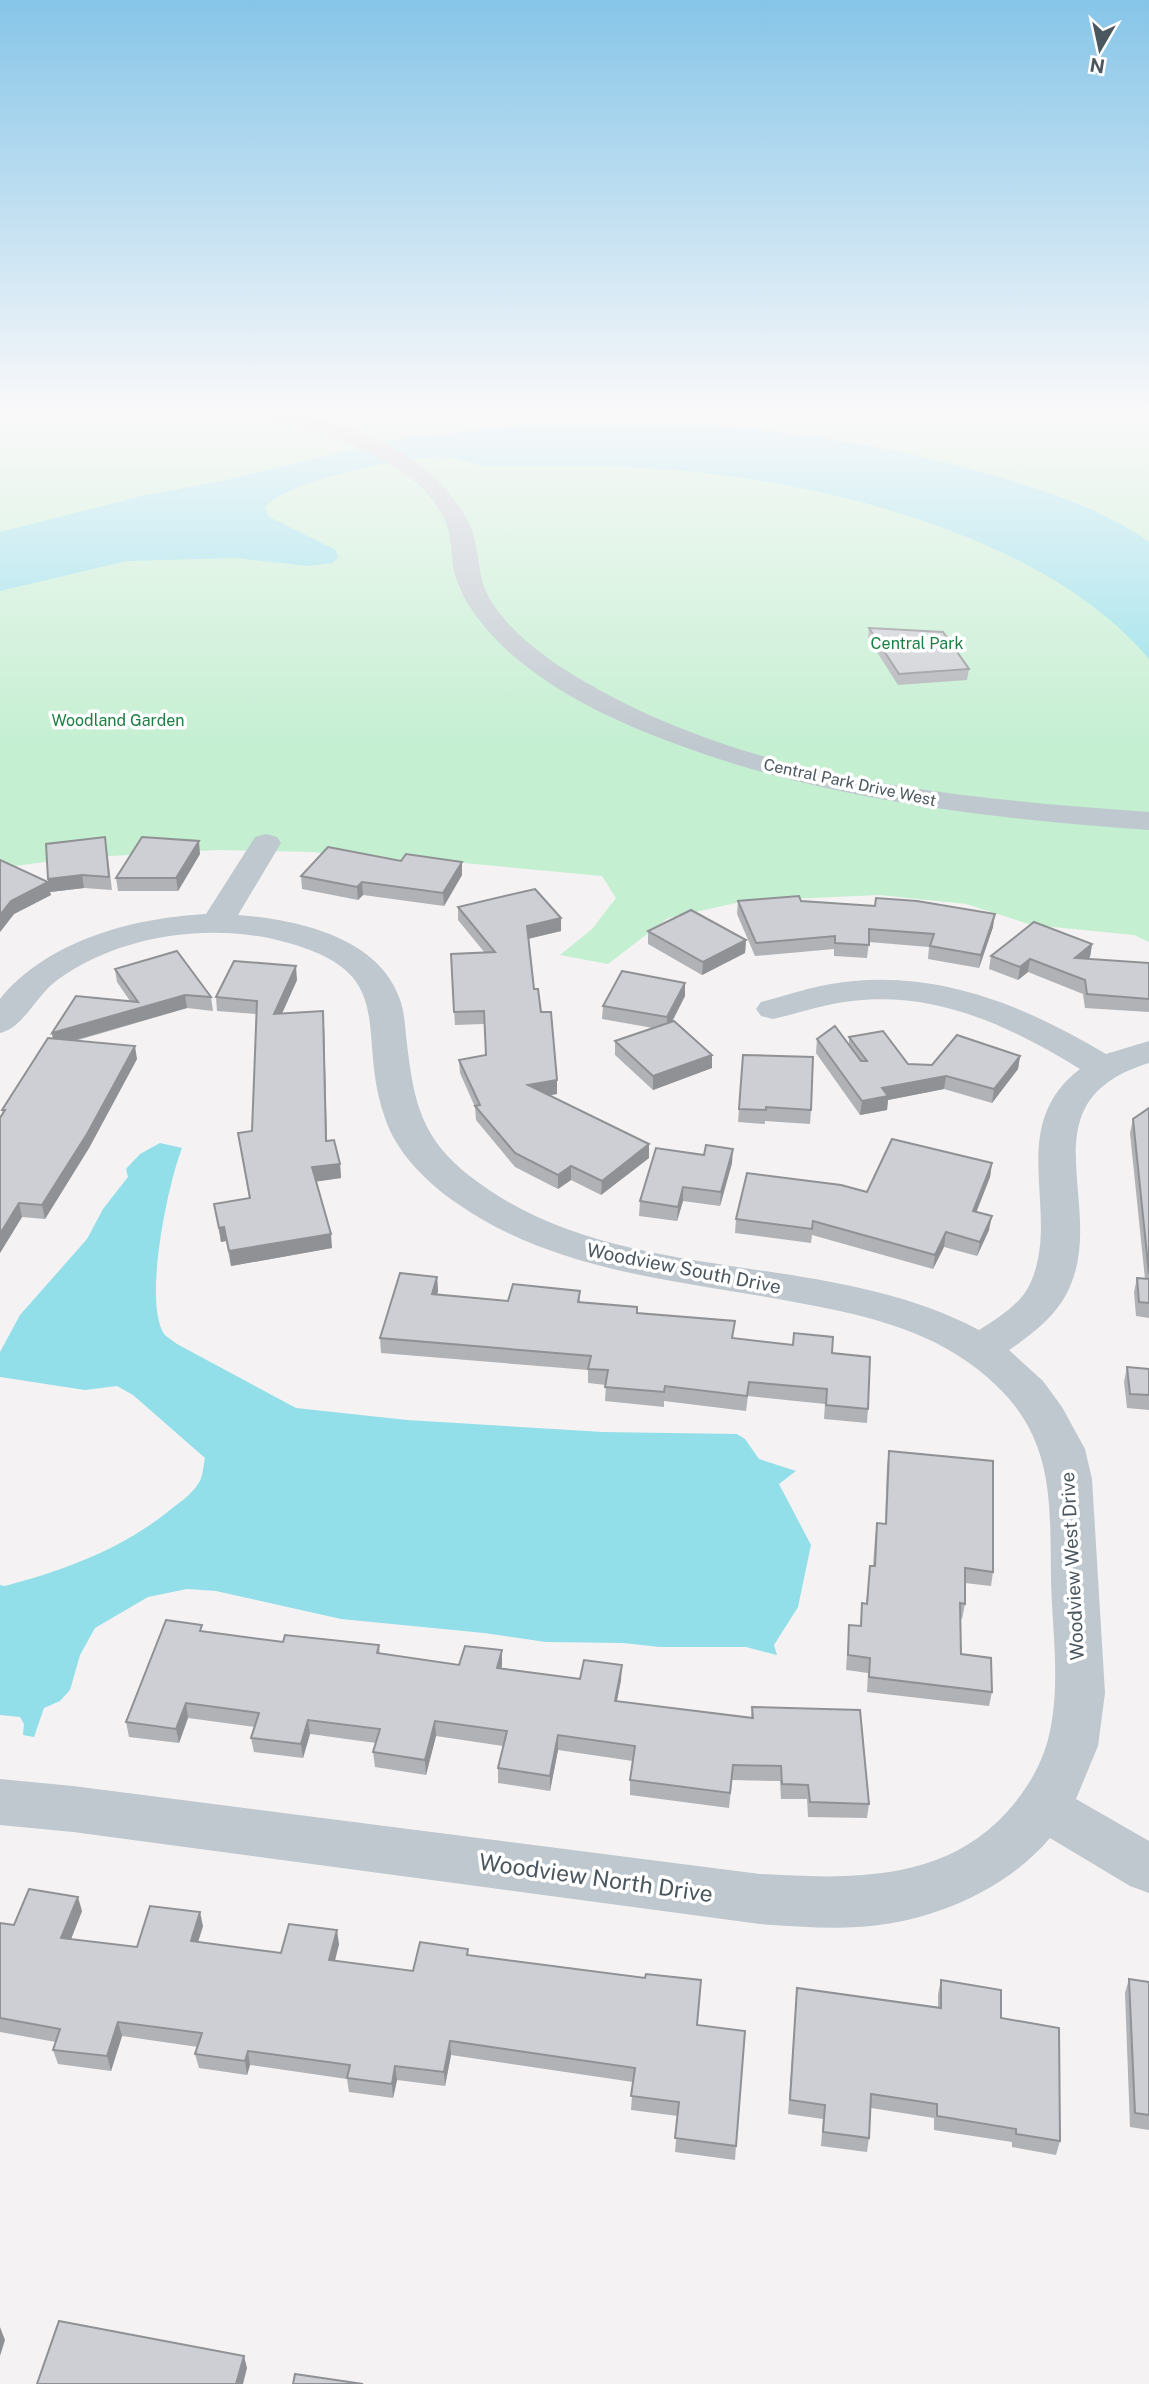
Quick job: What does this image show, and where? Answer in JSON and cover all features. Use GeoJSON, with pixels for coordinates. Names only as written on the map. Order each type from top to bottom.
{"type":"FeatureCollection","features":[{"type":"Feature","properties":{"kind":"street","name":"Central Park Drive West"},"geometry":{"type":"LineString","coordinates":[[459,526],[466,573],[491,618],[537,662],[572,686],[611,707],[709,748],[834,782],[975,806],[1149,821]]}},
{"type":"Feature","properties":{"kind":"street"},"geometry":{"type":"LineString","coordinates":[[216,924],[266,843]]}},
{"type":"Feature","properties":{"kind":"street","name":"Woodview South Drive"},"geometry":{"type":"LineString","coordinates":[[0,1023],[31,985],[67,961],[129,936],[193,925],[216,924],[275,930],[315,940],[346,955],[366,972],[381,991],[387,1007],[389,1044],[398,1100],[405,1124],[433,1162],[454,1182],[508,1219],[545,1237],[623,1260],[874,1304],[911,1314],[982,1349]]}},
{"type":"Feature","properties":{"kind":"street"},"geometry":{"type":"LineString","coordinates":[[773,1009],[853,991],[913,992],[947,996],[1006,1013],[1057,1039],[1104,1068]]}},
{"type":"Feature","properties":{"kind":"street"},"geometry":{"type":"LineString","coordinates":[[982,1349],[1022,1320],[1050,1285],[1060,1242],[1057,1144],[1059,1121],[1065,1105],[1082,1085],[1104,1068],[1149,1052]]}},
{"type":"Feature","properties":{"kind":"street","name":"Woodview West Drive"},"geometry":{"type":"LineString","coordinates":[[982,1349],[1032,1397],[1051,1426],[1065,1458],[1073,1523],[1078,1714],[1072,1746],[1045,1808]]}},
{"type":"Feature","properties":{"kind":"street","name":"Woodview North Drive"},"geometry":{"type":"LineString","coordinates":[[0,1802],[73,1809],[760,1899],[825,1903],[862,1902],[905,1896],[934,1888],[965,1874],[1015,1842],[1045,1808]]}},
{"type":"Feature","properties":{"kind":"street"},"geometry":{"type":"LineString","coordinates":[[1045,1808],[1149,1869]]}},
{"type":"Feature","properties":{"kind":"green space","name":"Central Park"},"geometry":{"type":"Polygon","coordinates":[[[0,526],[1149,526],[1149,942],[1134,935],[1032,925],[966,904],[879,895],[745,901],[668,918],[608,964],[560,955],[592,929],[616,898],[602,876],[453,862],[397,862],[313,852],[217,850],[75,858],[0,868],[0,526]]]}},
{"type":"Feature","properties":{"kind":"water"},"geometry":{"type":"Polygon","coordinates":[[[23,526],[288,526],[336,550],[338,558],[333,563],[308,566],[236,558],[127,561],[0,591],[0,532],[23,526]]]}},
{"type":"Feature","properties":{"kind":"water"},"geometry":{"type":"Polygon","coordinates":[[[936,526],[1123,526],[1149,542],[1149,659],[1103,614],[1048,576],[985,545],[936,526]]]}},
{"type":"Feature","properties":{"kind":"water"},"geometry":{"type":"Polygon","coordinates":[[[160,1143],[182,1148],[170,1188],[157,1270],[158,1318],[164,1334],[177,1344],[296,1408],[407,1420],[603,1432],[737,1434],[745,1439],[759,1459],[796,1471],[779,1484],[811,1545],[798,1607],[774,1645],[777,1655],[746,1647],[660,1647],[623,1643],[546,1642],[341,1619],[216,1591],[187,1589],[148,1597],[95,1628],[80,1655],[70,1690],[60,1701],[44,1708],[34,1737],[23,1735],[24,1724],[20,1717],[0,1715],[0,1585],[5,1586],[49,1573],[113,1547],[152,1524],[189,1495],[202,1476],[205,1458],[133,1395],[117,1386],[85,1390],[0,1377],[0,1352],[20,1315],[87,1239],[103,1209],[128,1177],[126,1169],[140,1154],[160,1143]]]}},
{"type":"Feature","properties":{"kind":"building"},"geometry":{"type":"Polygon","coordinates":[[[869,628],[943,632],[969,669],[899,674],[869,628]]]}},
{"type":"Feature","properties":{"kind":"building"},"geometry":{"type":"Polygon","coordinates":[[[105,837],[109,877],[82,875],[48,879],[46,844],[105,837]]]}},
{"type":"Feature","properties":{"kind":"building"},"geometry":{"type":"Polygon","coordinates":[[[142,837],[199,841],[176,878],[116,878],[142,837]]]}},
{"type":"Feature","properties":{"kind":"building"},"geometry":{"type":"Polygon","coordinates":[[[328,847],[401,861],[406,854],[462,862],[443,893],[362,882],[357,887],[301,876],[328,847]]]}},
{"type":"Feature","properties":{"kind":"building"},"geometry":{"type":"Polygon","coordinates":[[[0,860],[48,882],[11,901],[0,915],[0,860]]]}},
{"type":"Feature","properties":{"kind":"building"},"geometry":{"type":"Polygon","coordinates":[[[535,889],[561,918],[527,926],[534,989],[538,989],[541,1012],[551,1012],[557,1080],[528,1085],[649,1144],[602,1181],[571,1166],[558,1175],[515,1153],[475,1106],[480,1105],[459,1060],[486,1055],[484,1011],[454,1012],[451,954],[495,952],[458,907],[535,889]]]}},
{"type":"Feature","properties":{"kind":"building"},"geometry":{"type":"Polygon","coordinates":[[[799,896],[801,901],[875,906],[876,898],[917,901],[995,914],[981,955],[930,946],[934,934],[869,929],[869,945],[835,943],[835,936],[756,943],[738,901],[799,896]]]}},
{"type":"Feature","properties":{"kind":"building"},"geometry":{"type":"Polygon","coordinates":[[[691,910],[746,940],[703,962],[648,931],[691,910]]]}},
{"type":"Feature","properties":{"kind":"building"},"geometry":{"type":"Polygon","coordinates":[[[1034,922],[1092,944],[1075,958],[1149,963],[1149,999],[1087,994],[1085,980],[1030,959],[1020,967],[991,956],[1034,922]]]}},
{"type":"Feature","properties":{"kind":"building"},"geometry":{"type":"Polygon","coordinates":[[[177,951],[211,997],[185,995],[52,1033],[76,996],[138,1002],[115,969],[177,951]]]}},
{"type":"Feature","properties":{"kind":"building"},"geometry":{"type":"Polygon","coordinates":[[[234,961],[296,966],[274,1014],[323,1011],[326,1141],[334,1140],[340,1164],[312,1167],[331,1234],[229,1251],[224,1227],[219,1228],[214,1204],[250,1198],[238,1133],[252,1131],[257,1001],[216,997],[234,961]]]}},
{"type":"Feature","properties":{"kind":"building"},"geometry":{"type":"Polygon","coordinates":[[[622,971],[685,983],[667,1017],[603,1006],[622,971]]]}},
{"type":"Feature","properties":{"kind":"building"},"geometry":{"type":"Polygon","coordinates":[[[674,1021],[712,1055],[653,1076],[615,1041],[674,1021]]]}},
{"type":"Feature","properties":{"kind":"building"},"geometry":{"type":"Polygon","coordinates":[[[835,1026],[861,1061],[867,1061],[849,1037],[883,1031],[908,1064],[932,1065],[957,1035],[1020,1056],[994,1089],[946,1076],[882,1088],[888,1096],[862,1101],[817,1039],[835,1026]]]}},
{"type":"Feature","properties":{"kind":"building"},"geometry":{"type":"Polygon","coordinates":[[[48,1038],[135,1046],[87,1134],[42,1205],[19,1203],[0,1234],[0,1118],[5,1110],[2,1110],[48,1038]]]}},
{"type":"Feature","properties":{"kind":"building"},"geometry":{"type":"Polygon","coordinates":[[[743,1055],[813,1057],[811,1110],[766,1107],[766,1110],[739,1109],[743,1055]]]}},
{"type":"Feature","properties":{"kind":"building"},"geometry":{"type":"Polygon","coordinates":[[[1149,1108],[1149,1274],[1133,1119],[1149,1108]]]}},
{"type":"Feature","properties":{"kind":"building"},"geometry":{"type":"Polygon","coordinates":[[[892,1139],[992,1163],[973,1211],[992,1216],[980,1242],[946,1232],[935,1255],[813,1221],[812,1229],[736,1219],[747,1173],[841,1185],[867,1192],[892,1139]]]}},
{"type":"Feature","properties":{"kind":"building"},"geometry":{"type":"Polygon","coordinates":[[[706,1145],[733,1149],[721,1192],[683,1187],[678,1207],[640,1201],[656,1148],[704,1155],[706,1145]]]}},
{"type":"Feature","properties":{"kind":"building"},"geometry":{"type":"Polygon","coordinates":[[[400,1273],[437,1277],[432,1294],[508,1301],[513,1284],[580,1291],[578,1302],[637,1307],[637,1313],[735,1321],[732,1338],[793,1345],[794,1333],[833,1337],[832,1353],[870,1357],[868,1409],[826,1405],[827,1389],[749,1382],[747,1396],[665,1386],[664,1392],[605,1387],[608,1370],[588,1369],[591,1356],[380,1338],[400,1273]]]}},
{"type":"Feature","properties":{"kind":"building"},"geometry":{"type":"Polygon","coordinates":[[[1137,1278],[1149,1279],[1149,1303],[1139,1302],[1137,1278]]]}},
{"type":"Feature","properties":{"kind":"building"},"geometry":{"type":"Polygon","coordinates":[[[1127,1367],[1149,1369],[1149,1395],[1130,1394],[1127,1367]]]}},
{"type":"Feature","properties":{"kind":"building"},"geometry":{"type":"Polygon","coordinates":[[[889,1451],[993,1461],[993,1572],[965,1568],[965,1604],[960,1603],[961,1654],[991,1658],[992,1692],[869,1677],[870,1658],[848,1655],[849,1625],[861,1626],[862,1603],[867,1604],[870,1566],[875,1566],[877,1523],[886,1524],[889,1451]]]}},
{"type":"Feature","properties":{"kind":"building"},"geometry":{"type":"Polygon","coordinates":[[[166,1620],[202,1625],[200,1631],[283,1642],[285,1635],[379,1645],[377,1653],[459,1665],[465,1646],[502,1650],[497,1668],[580,1679],[584,1660],[622,1665],[615,1701],[753,1718],[752,1707],[860,1710],[869,1804],[810,1802],[808,1785],[782,1784],[781,1766],[733,1765],[730,1793],[630,1780],[635,1746],[558,1735],[550,1776],[498,1768],[507,1731],[435,1721],[425,1760],[373,1752],[380,1729],[308,1720],[301,1744],[251,1738],[259,1713],[186,1703],[176,1729],[126,1722],[166,1620]]]}},
{"type":"Feature","properties":{"kind":"building"},"geometry":{"type":"Polygon","coordinates":[[[29,1889],[78,1897],[61,1938],[137,1947],[150,1906],[200,1912],[191,1941],[281,1953],[289,1924],[337,1930],[329,1960],[413,1971],[420,1942],[468,1949],[467,1955],[645,1978],[646,1974],[701,1980],[697,2025],[745,2031],[736,2146],[675,2138],[679,2102],[631,2096],[635,2068],[450,2041],[444,2072],[395,2066],[392,2084],[347,2078],[350,2065],[248,2051],[245,2061],[195,2054],[202,2033],[118,2022],[107,2056],[53,2050],[60,2029],[0,2018],[0,1923],[14,1925],[29,1889]]]}},
{"type":"Feature","properties":{"kind":"building"},"geometry":{"type":"Polygon","coordinates":[[[1129,1979],[1149,1982],[1149,2115],[1135,2113],[1129,1979]]]}},
{"type":"Feature","properties":{"kind":"building"},"geometry":{"type":"Polygon","coordinates":[[[941,1980],[1001,1990],[1001,2018],[1059,2028],[1060,2141],[1016,2134],[1016,2129],[937,2116],[937,2104],[871,2094],[869,2138],[823,2132],[825,2105],[790,2100],[797,1988],[941,2008],[941,1980]]]}},
{"type":"Feature","properties":{"kind":"building"},"geometry":{"type":"Polygon","coordinates":[[[59,2321],[244,2356],[236,2384],[37,2384],[59,2321]]]}},
{"type":"Feature","properties":{"kind":"building"},"geometry":{"type":"Polygon","coordinates":[[[295,2374],[363,2384],[293,2384],[295,2374]]]}},
{"type":"Feature","properties":{"kind":"park label","name":"Woodland Garden"},"geometry":{"type":"Point","coordinates":[118,720]}}]}
